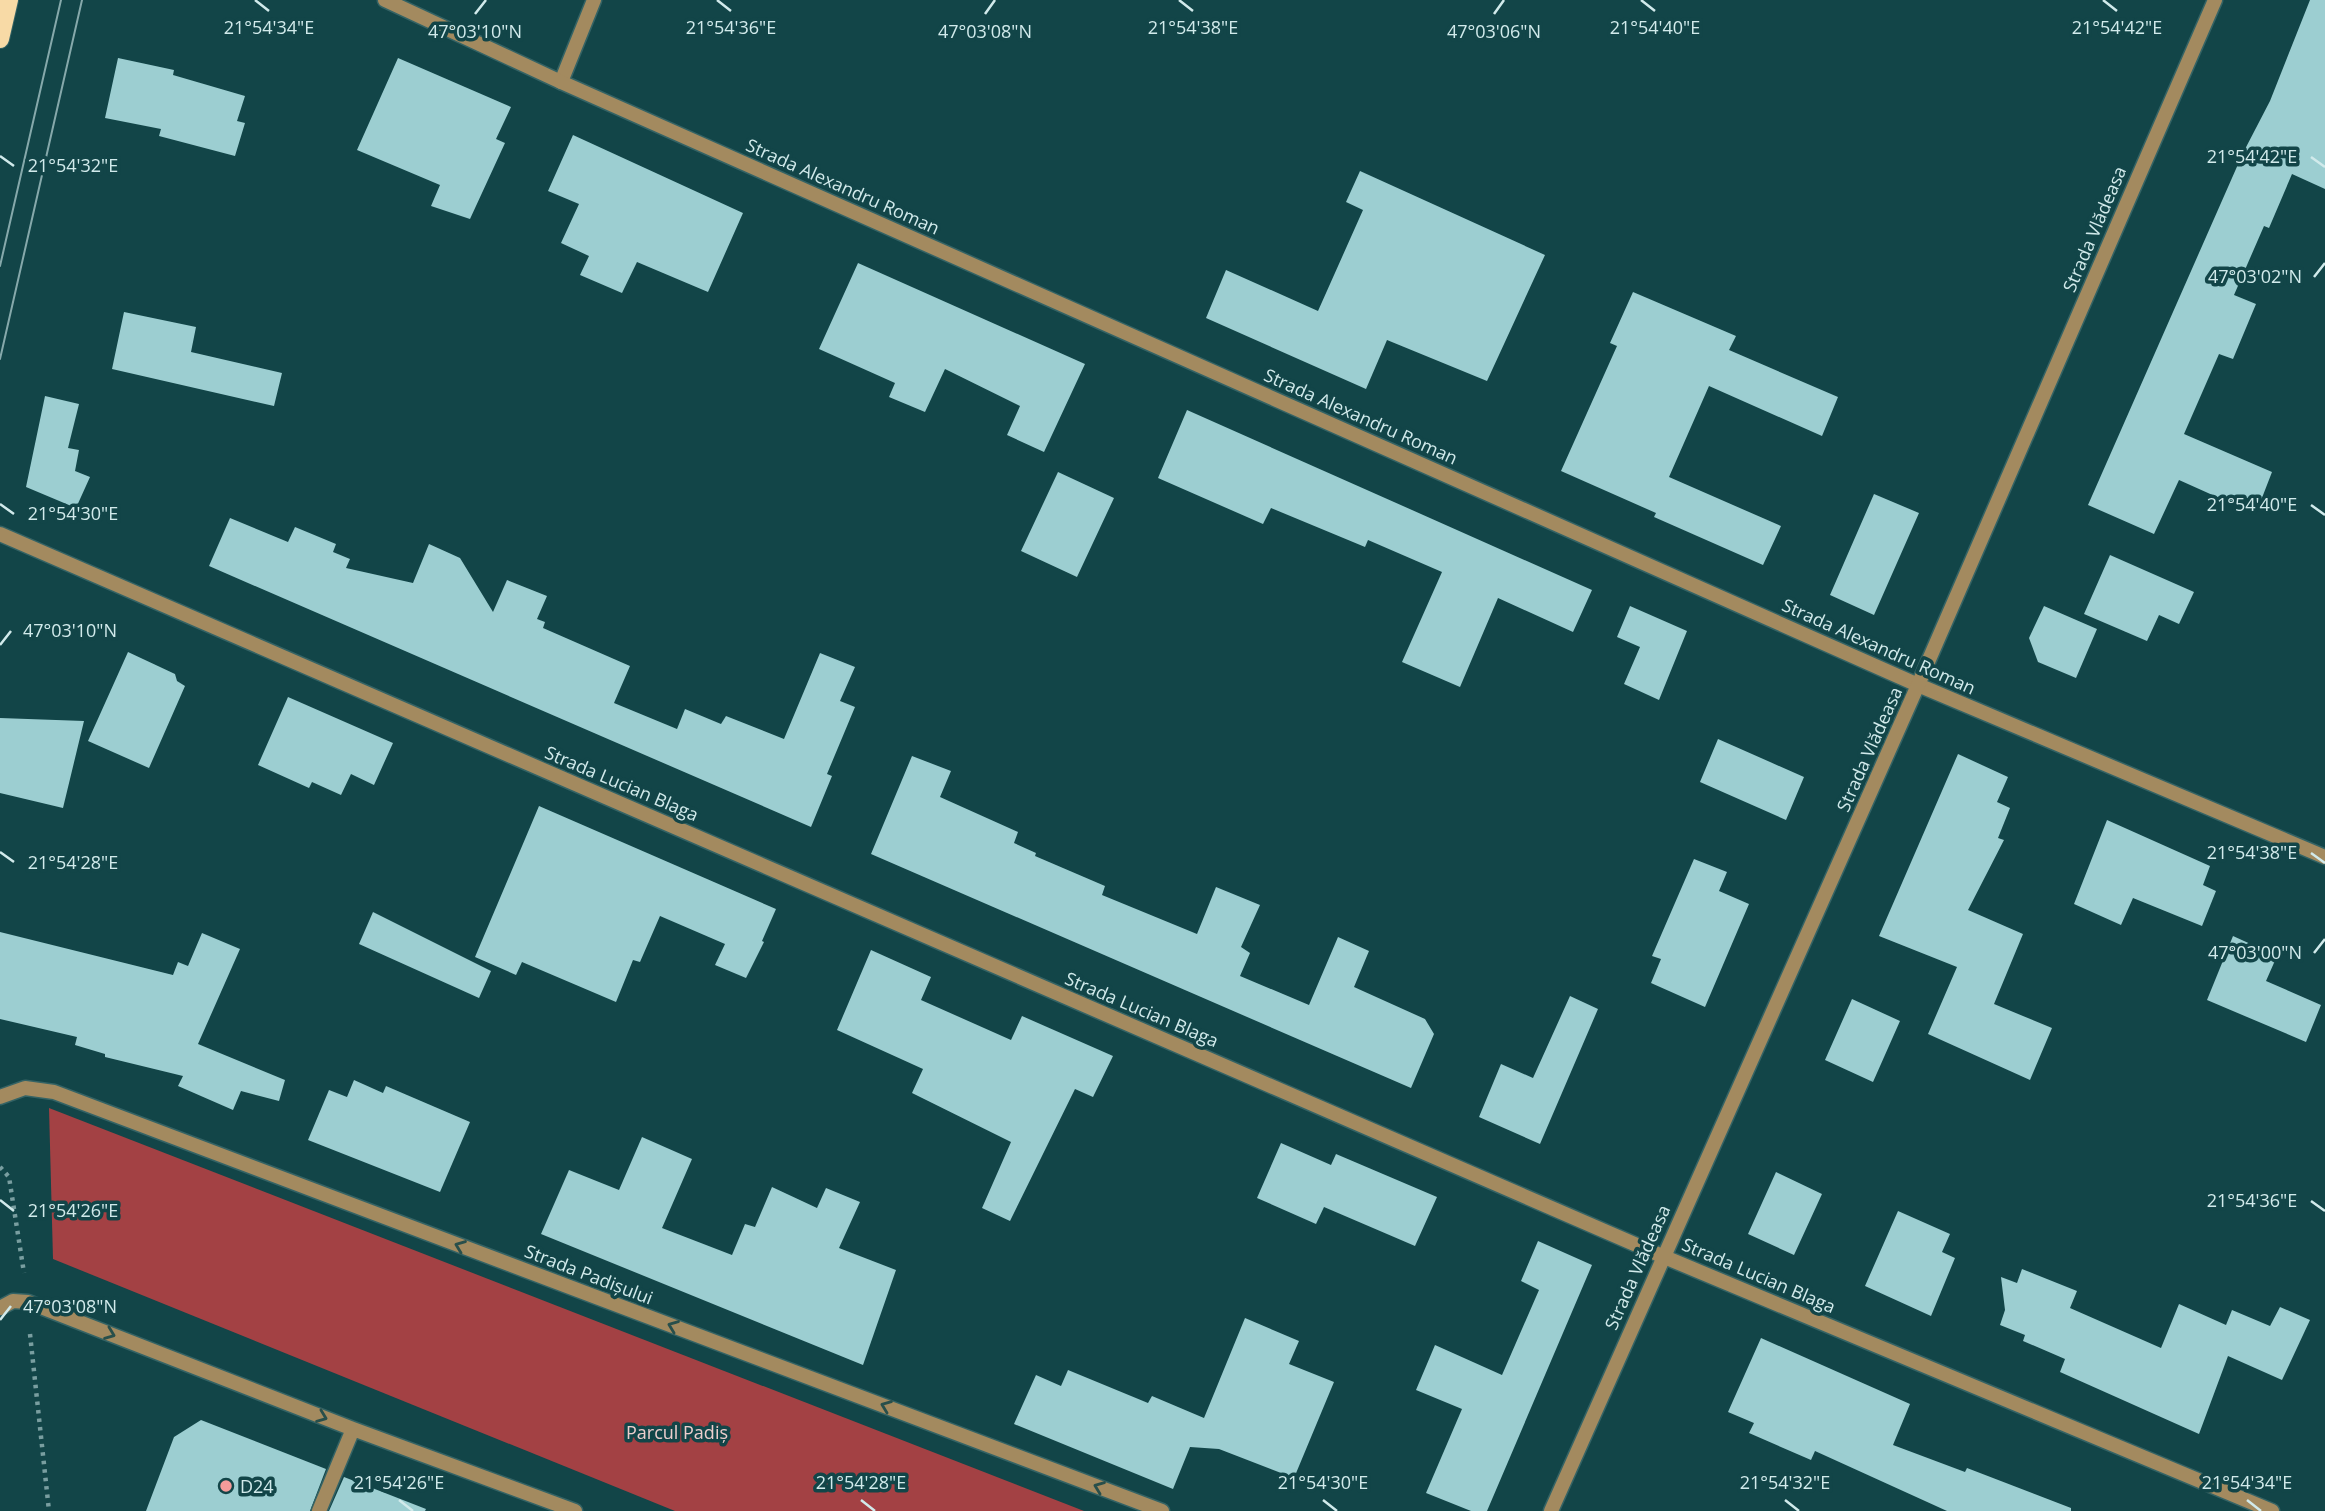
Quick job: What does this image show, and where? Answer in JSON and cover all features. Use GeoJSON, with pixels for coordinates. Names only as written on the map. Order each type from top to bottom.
{"type":"FeatureCollection","features":[{"type":"Feature","properties":{"kind":"main road"},"geometry":{"type":"LineString","coordinates":[[0,39],[9,0]]}},
{"type":"Feature","properties":{"kind":"street","name":"Strada Alexandru Roman"},"geometry":{"type":"LineString","coordinates":[[385,0],[561,82],[1918,685],[2325,858]]}},
{"type":"Feature","properties":{"kind":"street"},"geometry":{"type":"LineString","coordinates":[[561,82],[594,0]]}},
{"type":"Feature","properties":{"kind":"street","name":"Strada Vlădeasa"},"geometry":{"type":"LineString","coordinates":[[1551,1511],[1662,1256],[1918,685],[2215,0]]}},
{"type":"Feature","properties":{"kind":"street","name":"Strada Lucian Blaga"},"geometry":{"type":"LineString","coordinates":[[0,534],[1662,1256],[2272,1511]]}},
{"type":"Feature","properties":{"kind":"street","name":"Strada Padișului"},"geometry":{"type":"LineString","coordinates":[[0,1097],[25,1088],[54,1092],[1162,1511]]}},
{"type":"Feature","properties":{"kind":"street"},"geometry":{"type":"LineString","coordinates":[[0,1308],[13,1301],[28,1302],[353,1429],[575,1511]]}},
{"type":"Feature","properties":{"kind":"street"},"geometry":{"type":"LineString","coordinates":[[318,1511],[353,1429]]}},
{"type":"Feature","properties":{"kind":"green space","name":"Parcul Padiș"},"geometry":{"type":"Polygon","coordinates":[[[49,1108],[1084,1511],[675,1511],[53,1259],[49,1108]]]}},
{"type":"Feature","properties":{"kind":"building"},"geometry":{"type":"Polygon","coordinates":[[[2310,0],[2325,0],[2325,189],[2292,174],[2269,228],[2264,226],[2234,295],[2256,304],[2233,359],[2219,354],[2184,434],[2272,472],[2260,503],[2242,496],[2237,506],[2179,480],[2154,534],[2088,505],[2243,153],[2270,101],[2310,0]]]}},
{"type":"Feature","properties":{"kind":"building"},"geometry":{"type":"Polygon","coordinates":[[[118,58],[174,70],[173,75],[245,96],[237,121],[245,123],[235,156],[159,136],[161,129],[105,118],[118,58]]]}},
{"type":"Feature","properties":{"kind":"building"},"geometry":{"type":"Polygon","coordinates":[[[398,58],[511,107],[496,139],[505,143],[470,219],[431,206],[440,185],[357,150],[398,58]]]}},
{"type":"Feature","properties":{"kind":"building"},"geometry":{"type":"Polygon","coordinates":[[[573,135],[743,213],[708,292],[637,262],[622,293],[580,275],[589,256],[561,243],[579,204],[548,191],[573,135]]]}},
{"type":"Feature","properties":{"kind":"building"},"geometry":{"type":"Polygon","coordinates":[[[1360,171],[1545,255],[1487,381],[1387,340],[1366,389],[1206,318],[1226,270],[1318,311],[1363,210],[1346,202],[1360,171]]]}},
{"type":"Feature","properties":{"kind":"building"},"geometry":{"type":"Polygon","coordinates":[[[858,263],[1085,364],[1044,452],[1007,435],[1020,406],[945,369],[925,412],[889,397],[895,383],[819,349],[858,263]]]}},
{"type":"Feature","properties":{"kind":"building"},"geometry":{"type":"Polygon","coordinates":[[[1633,292],[1736,336],[1729,350],[1838,397],[1822,436],[1709,386],[1669,477],[1781,526],[1763,565],[1654,517],[1656,513],[1561,471],[1617,346],[1610,343],[1633,292]]]}},
{"type":"Feature","properties":{"kind":"building"},"geometry":{"type":"Polygon","coordinates":[[[124,312],[196,327],[191,352],[282,373],[274,406],[112,369],[124,312]]]}},
{"type":"Feature","properties":{"kind":"building"},"geometry":{"type":"Polygon","coordinates":[[[45,396],[79,404],[68,448],[79,450],[75,471],[90,477],[76,508],[26,487],[45,396]]]}},
{"type":"Feature","properties":{"kind":"building"},"geometry":{"type":"Polygon","coordinates":[[[1187,410],[1592,590],[1573,632],[1498,598],[1460,687],[1402,662],[1442,572],[1368,540],[1365,547],[1271,508],[1263,524],[1158,478],[1187,410]]]}},
{"type":"Feature","properties":{"kind":"building"},"geometry":{"type":"Polygon","coordinates":[[[1058,472],[1114,498],[1077,577],[1021,551],[1058,472]]]}},
{"type":"Feature","properties":{"kind":"building"},"geometry":{"type":"Polygon","coordinates":[[[1874,494],[1919,513],[1874,615],[1830,595],[1874,494]]]}},
{"type":"Feature","properties":{"kind":"building"},"geometry":{"type":"Polygon","coordinates":[[[230,518],[288,542],[295,527],[336,544],[333,552],[350,559],[346,568],[413,583],[429,544],[460,558],[493,612],[507,580],[547,596],[537,619],[545,622],[543,628],[630,666],[614,703],[677,729],[685,709],[721,724],[726,716],[784,739],[820,653],[855,667],[840,701],[855,707],[827,774],[832,776],[811,827],[209,566],[230,518]]]}},
{"type":"Feature","properties":{"kind":"building"},"geometry":{"type":"Polygon","coordinates":[[[2110,555],[2194,592],[2179,624],[2159,615],[2147,641],[2084,614],[2110,555]]]}},
{"type":"Feature","properties":{"kind":"building"},"geometry":{"type":"Polygon","coordinates":[[[1630,606],[1687,631],[1659,700],[1624,684],[1640,647],[1617,637],[1630,606]]]}},
{"type":"Feature","properties":{"kind":"building"},"geometry":{"type":"Polygon","coordinates":[[[2044,606],[2097,629],[2076,678],[2038,662],[2029,638],[2044,606]]]}},
{"type":"Feature","properties":{"kind":"building"},"geometry":{"type":"Polygon","coordinates":[[[128,652],[175,674],[177,681],[185,686],[149,768],[88,741],[128,652]]]}},
{"type":"Feature","properties":{"kind":"building"},"geometry":{"type":"Polygon","coordinates":[[[288,697],[393,743],[374,785],[351,774],[341,795],[312,782],[309,788],[258,765],[288,697]]]}},
{"type":"Feature","properties":{"kind":"building"},"geometry":{"type":"Polygon","coordinates":[[[0,718],[84,721],[63,808],[0,793],[0,718]]]}},
{"type":"Feature","properties":{"kind":"building"},"geometry":{"type":"Polygon","coordinates":[[[1718,739],[1804,777],[1786,820],[1700,782],[1718,739]]]}},
{"type":"Feature","properties":{"kind":"building"},"geometry":{"type":"Polygon","coordinates":[[[1958,754],[2008,777],[1997,802],[2010,808],[1998,838],[2004,840],[1968,910],[2023,934],[1994,1004],[2052,1028],[2030,1080],[1928,1034],[1957,967],[1879,936],[1958,754]]]}},
{"type":"Feature","properties":{"kind":"building"},"geometry":{"type":"Polygon","coordinates":[[[912,756],[951,771],[940,797],[1018,832],[1014,843],[1036,853],[1035,856],[1105,886],[1102,895],[1197,934],[1216,887],[1260,905],[1241,947],[1250,953],[1240,976],[1309,1005],[1338,937],[1369,951],[1354,987],[1425,1019],[1434,1034],[1411,1088],[871,854],[912,756]]]}},
{"type":"Feature","properties":{"kind":"building"},"geometry":{"type":"Polygon","coordinates":[[[539,806],[776,909],[762,941],[764,942],[746,978],[715,965],[725,944],[660,916],[640,962],[633,960],[616,1002],[522,962],[516,975],[475,957],[539,806]]]}},
{"type":"Feature","properties":{"kind":"building"},"geometry":{"type":"Polygon","coordinates":[[[2107,820],[2210,866],[2203,885],[2216,891],[2202,926],[2133,898],[2121,925],[2074,904],[2107,820]]]}},
{"type":"Feature","properties":{"kind":"building"},"geometry":{"type":"Polygon","coordinates":[[[1694,859],[1727,872],[1719,891],[1749,904],[1705,1007],[1651,983],[1661,959],[1652,956],[1694,859]]]}},
{"type":"Feature","properties":{"kind":"building"},"geometry":{"type":"Polygon","coordinates":[[[373,912],[491,971],[479,998],[359,944],[373,912]]]}},
{"type":"Feature","properties":{"kind":"building"},"geometry":{"type":"Polygon","coordinates":[[[0,932],[173,975],[178,962],[188,966],[202,933],[240,949],[198,1044],[285,1080],[279,1101],[241,1091],[233,1110],[178,1086],[183,1076],[105,1057],[105,1054],[75,1045],[77,1037],[0,1019],[0,932]]]}},
{"type":"Feature","properties":{"kind":"building"},"geometry":{"type":"Polygon","coordinates":[[[2233,936],[2277,956],[2266,981],[2321,1005],[2306,1042],[2207,1000],[2233,936]]]}},
{"type":"Feature","properties":{"kind":"building"},"geometry":{"type":"Polygon","coordinates":[[[871,950],[931,977],[921,1000],[1011,1040],[1022,1016],[1113,1056],[1093,1097],[1075,1089],[1010,1221],[982,1208],[1011,1142],[912,1093],[923,1069],[837,1030],[871,950]]]}},
{"type":"Feature","properties":{"kind":"building"},"geometry":{"type":"Polygon","coordinates":[[[1570,996],[1598,1009],[1540,1144],[1479,1117],[1501,1064],[1533,1078],[1570,996]]]}},
{"type":"Feature","properties":{"kind":"building"},"geometry":{"type":"Polygon","coordinates":[[[1852,999],[1900,1021],[1873,1082],[1825,1060],[1852,999]]]}},
{"type":"Feature","properties":{"kind":"building"},"geometry":{"type":"Polygon","coordinates":[[[354,1080],[383,1093],[386,1086],[470,1122],[440,1192],[308,1140],[329,1090],[347,1097],[354,1080]]]}},
{"type":"Feature","properties":{"kind":"building"},"geometry":{"type":"Polygon","coordinates":[[[642,1137],[692,1159],[662,1228],[732,1255],[745,1224],[755,1227],[772,1187],[817,1208],[826,1188],[860,1202],[839,1248],[896,1270],[863,1365],[541,1234],[569,1170],[619,1190],[642,1137]]]}},
{"type":"Feature","properties":{"kind":"building"},"geometry":{"type":"Polygon","coordinates":[[[1281,1143],[1331,1165],[1336,1154],[1437,1197],[1415,1246],[1324,1207],[1316,1224],[1257,1198],[1281,1143]]]}},
{"type":"Feature","properties":{"kind":"building"},"geometry":{"type":"Polygon","coordinates":[[[1776,1172],[1822,1194],[1794,1255],[1748,1234],[1776,1172]]]}},
{"type":"Feature","properties":{"kind":"building"},"geometry":{"type":"Polygon","coordinates":[[[1898,1211],[1950,1234],[1942,1252],[1955,1258],[1931,1316],[1865,1286],[1898,1211]]]}},
{"type":"Feature","properties":{"kind":"building"},"geometry":{"type":"Polygon","coordinates":[[[1538,1241],[1592,1265],[1487,1511],[1471,1511],[1426,1493],[1462,1409],[1416,1390],[1435,1345],[1502,1375],[1539,1290],[1521,1281],[1538,1241]]]}},
{"type":"Feature","properties":{"kind":"building"},"geometry":{"type":"Polygon","coordinates":[[[2022,1269],[2077,1291],[2070,1308],[2161,1348],[2179,1304],[2226,1325],[2232,1310],[2270,1326],[2280,1307],[2310,1320],[2282,1380],[2228,1356],[2199,1434],[2060,1372],[2065,1359],[2023,1341],[2025,1335],[2000,1325],[2005,1310],[2001,1277],[2017,1283],[2022,1269]]]}},
{"type":"Feature","properties":{"kind":"building"},"geometry":{"type":"Polygon","coordinates":[[[1245,1318],[1299,1341],[1289,1364],[1334,1382],[1294,1478],[1219,1449],[1190,1447],[1173,1489],[1014,1424],[1036,1375],[1061,1386],[1068,1370],[1148,1403],[1152,1396],[1204,1418],[1245,1318]]]}},
{"type":"Feature","properties":{"kind":"building"},"geometry":{"type":"Polygon","coordinates":[[[1761,1338],[1910,1404],[1893,1445],[1965,1472],[1967,1468],[2071,1508],[2071,1511],[1947,1511],[1815,1451],[1811,1460],[1749,1433],[1754,1423],[1728,1412],[1761,1338]]]}},
{"type":"Feature","properties":{"kind":"building","name":"D24"},"geometry":{"type":"Polygon","coordinates":[[[201,1420],[326,1469],[310,1511],[146,1511],[174,1437],[201,1420]]]}},
{"type":"Feature","properties":{"kind":"building"},"geometry":{"type":"Polygon","coordinates":[[[344,1477],[426,1509],[329,1511],[344,1477]]]}},
{"type":"Feature","properties":{"kind":"tram line"},"geometry":{"type":"LineString","coordinates":[[0,266],[61,0]]}},
{"type":"Feature","properties":{"kind":"tram line"},"geometry":{"type":"LineString","coordinates":[[0,359],[82,0]]}},
{"type":"Feature","properties":{"kind":"place","name":"D24"},"geometry":{"type":"Point","coordinates":[226,1486]}}]}
